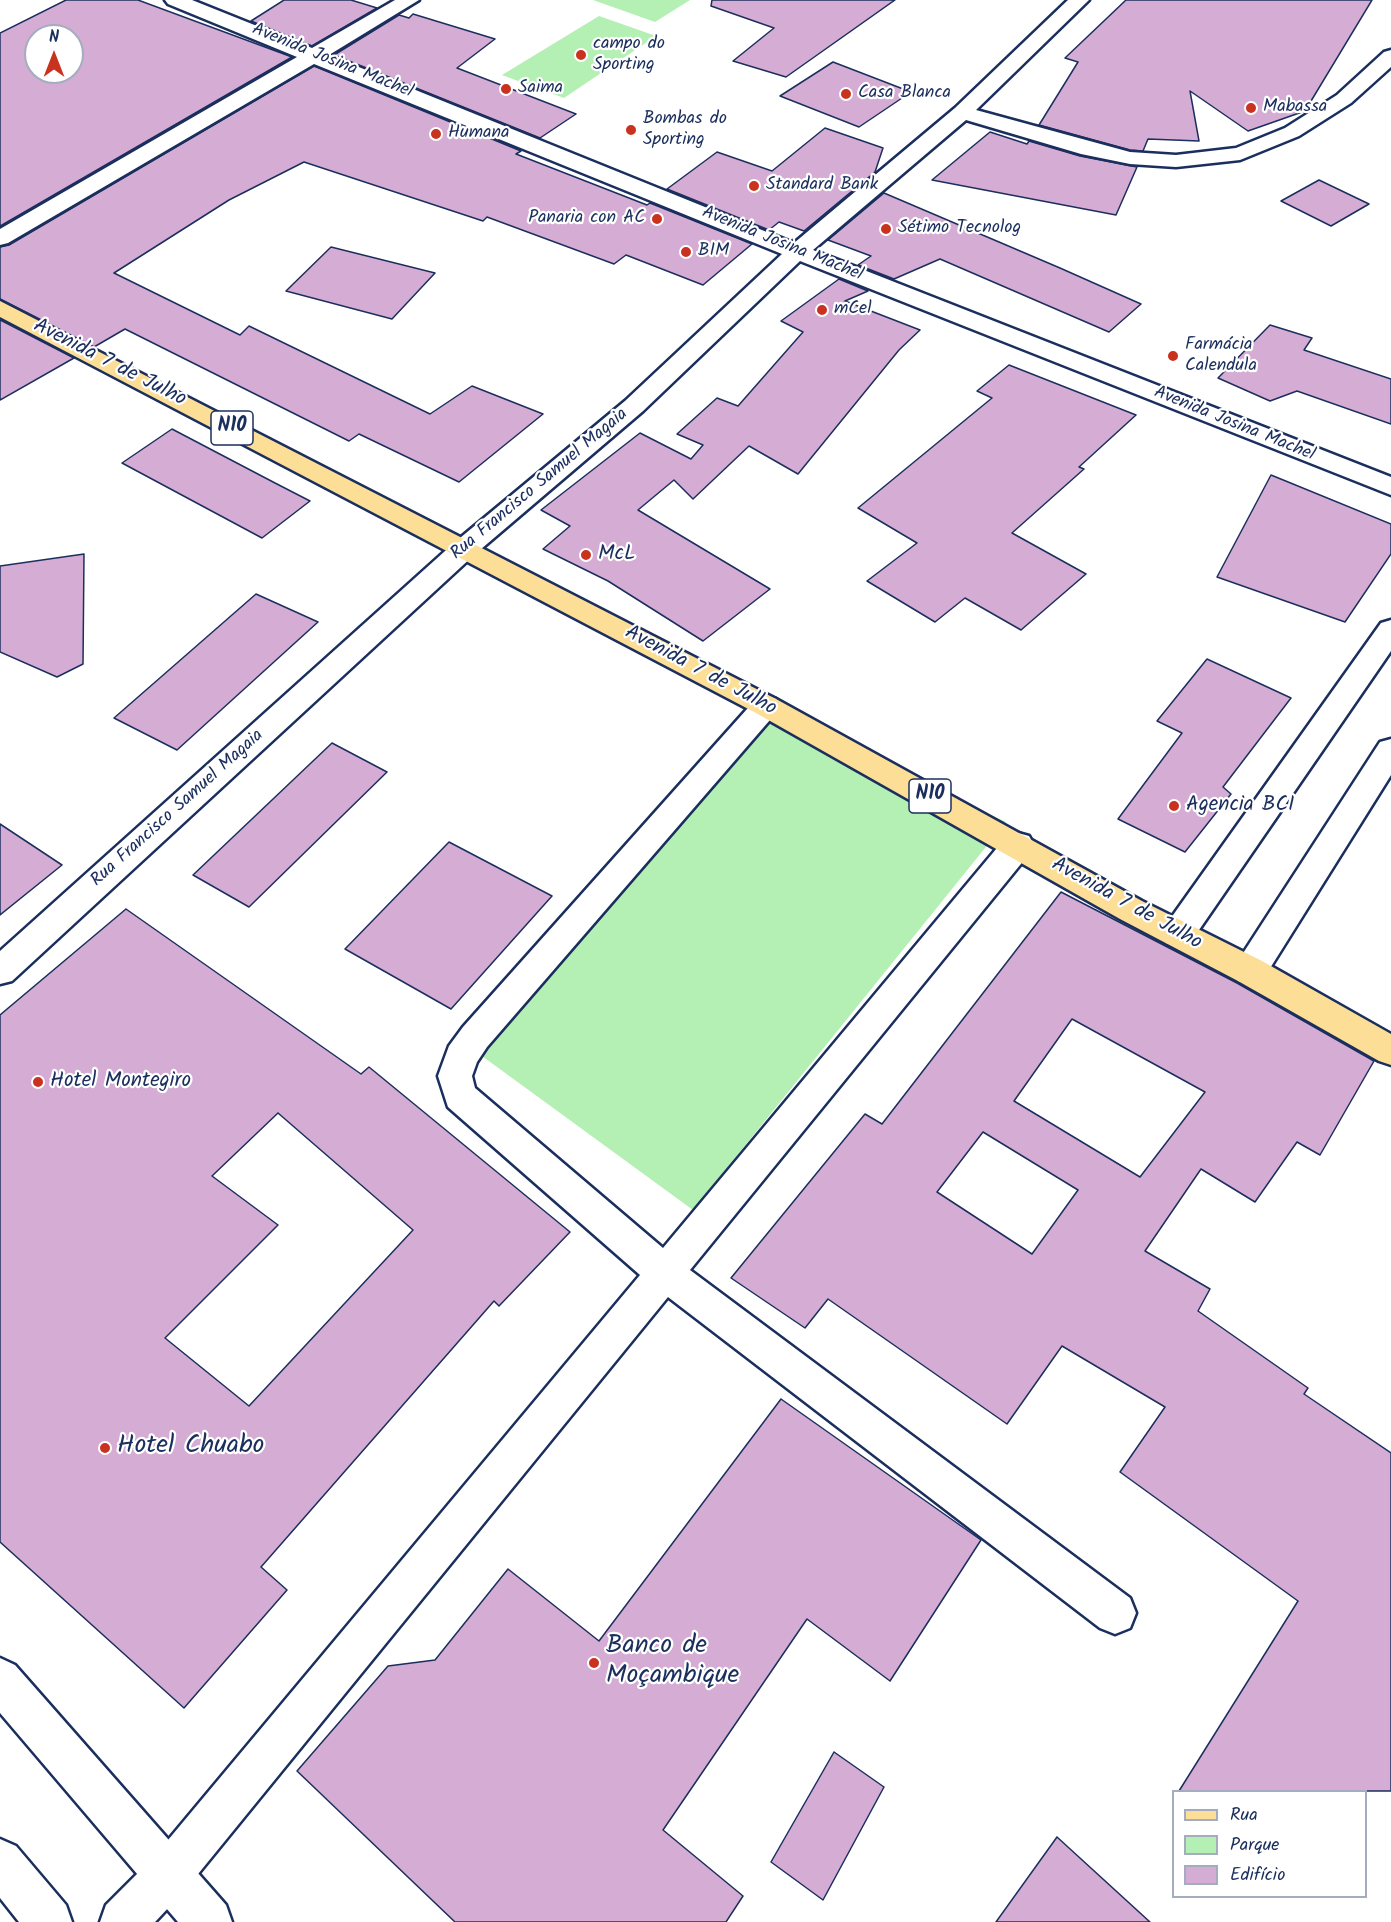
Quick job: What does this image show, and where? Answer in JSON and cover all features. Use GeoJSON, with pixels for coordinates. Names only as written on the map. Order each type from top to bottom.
{"type":"FeatureCollection","features":[{"type":"Feature","properties":{"kind":"main road","name":"Avenida 7 de Julho"},"geometry":{"type":"LineString","coordinates":[[0,308],[766,706],[1178,934],[1251,971],[1391,1051]]}},
{"type":"Feature","properties":{"kind":"street","name":"Avenida Josina Machel"},"geometry":{"type":"LineString","coordinates":[[175,0],[797,252],[1391,488]]}},
{"type":"Feature","properties":{"kind":"street"},"geometry":{"type":"LineString","coordinates":[[0,237],[409,0]]}},
{"type":"Feature","properties":{"kind":"street","name":"Rua Francisco Samuel Magaia"},"geometry":{"type":"LineString","coordinates":[[0,971],[464,549],[634,406],[797,252],[962,112],[1079,0]]}},
{"type":"Feature","properties":{"kind":"street"},"geometry":{"type":"LineString","coordinates":[[962,112],[1089,149],[1130,158],[1176,160],[1240,154],[1292,132],[1344,99],[1391,56]]}},
{"type":"Feature","properties":{"kind":"street"},"geometry":{"type":"LineString","coordinates":[[1178,934],[1391,630]]}},
{"type":"Feature","properties":{"kind":"street"},"geometry":{"type":"LineString","coordinates":[[766,706],[475,1037],[461,1056],[455,1076],[460,1096],[663,1272],[1115,1613]]}},
{"type":"Feature","properties":{"kind":"street"},"geometry":{"type":"LineString","coordinates":[[1251,971],[1391,750]]}},
{"type":"Feature","properties":{"kind":"street"},"geometry":{"type":"LineString","coordinates":[[123,1922],[169,1874],[663,1272],[1018,845]]}},
{"type":"Feature","properties":{"kind":"street"},"geometry":{"type":"LineString","coordinates":[[0,1680],[209,1922]]}},
{"type":"Feature","properties":{"kind":"street"},"geometry":{"type":"LineString","coordinates":[[0,1862],[49,1922]]}},
{"type":"Feature","properties":{"kind":"green space"},"geometry":{"type":"Polygon","coordinates":[[[593,0],[690,0],[655,22],[593,0]]]}},
{"type":"Feature","properties":{"kind":"green space","name":"campo do Sporting"},"geometry":{"type":"Polygon","coordinates":[[[599,16],[656,36],[564,98],[502,75],[599,16]]]}},
{"type":"Feature","properties":{"kind":"green space"},"geometry":{"type":"Polygon","coordinates":[[[773,713],[1006,822],[693,1210],[460,1040],[773,713]]]}},
{"type":"Feature","properties":{"kind":"building"},"geometry":{"type":"Polygon","coordinates":[[[66,0],[138,0],[292,57],[0,226],[0,33],[66,0]]]}},
{"type":"Feature","properties":{"kind":"building"},"geometry":{"type":"Polygon","coordinates":[[[284,0],[351,0],[377,8],[312,46],[251,21],[284,0]]]}},
{"type":"Feature","properties":{"kind":"building"},"geometry":{"type":"Polygon","coordinates":[[[712,0],[895,0],[786,77],[733,61],[774,28],[711,6],[712,0]]]}},
{"type":"Feature","properties":{"kind":"building"},"geometry":{"type":"Polygon","coordinates":[[[1126,0],[1372,0],[1305,111],[1248,131],[1190,91],[1199,141],[1148,139],[1143,151],[1130,150],[1039,125],[1078,62],[1065,58],[1126,0]]]}},
{"type":"Feature","properties":{"kind":"building"},"geometry":{"type":"Polygon","coordinates":[[[413,14],[495,39],[457,68],[576,114],[540,138],[334,55],[399,15],[409,18],[413,14]]]}},
{"type":"Feature","properties":{"kind":"building","name":"Casa Blanca"},"geometry":{"type":"Polygon","coordinates":[[[833,62],[911,92],[859,127],[780,96],[833,62]]]}},
{"type":"Feature","properties":{"kind":"building"},"geometry":{"type":"Polygon","coordinates":[[[314,66],[521,151],[516,154],[647,205],[650,203],[752,244],[703,285],[626,255],[614,264],[487,217],[483,221],[304,162],[229,200],[114,273],[240,335],[249,326],[430,414],[472,386],[543,414],[459,482],[359,434],[349,441],[125,329],[94,347],[0,299],[0,247],[9,245],[314,66]]]}},
{"type":"Feature","properties":{"kind":"building"},"geometry":{"type":"Polygon","coordinates":[[[825,128],[883,148],[875,172],[804,231],[779,222],[769,230],[667,189],[717,152],[772,171],[825,128]]]}},
{"type":"Feature","properties":{"kind":"building"},"geometry":{"type":"Polygon","coordinates":[[[990,132],[1027,144],[1029,141],[1080,156],[1137,167],[1116,215],[932,180],[990,132]]]}},
{"type":"Feature","properties":{"kind":"building"},"geometry":{"type":"Polygon","coordinates":[[[1319,180],[1369,204],[1331,226],[1281,201],[1319,180]]]}},
{"type":"Feature","properties":{"kind":"building"},"geometry":{"type":"Polygon","coordinates":[[[884,193],[1141,304],[1109,332],[940,259],[894,279],[858,265],[871,256],[828,240],[884,193]]]}},
{"type":"Feature","properties":{"kind":"building"},"geometry":{"type":"Polygon","coordinates":[[[331,247],[435,273],[392,319],[286,291],[331,247]]]}},
{"type":"Feature","properties":{"kind":"building"},"geometry":{"type":"Polygon","coordinates":[[[839,279],[868,291],[845,301],[920,330],[899,350],[798,474],[749,446],[693,499],[674,480],[638,510],[770,589],[703,641],[608,581],[543,549],[570,526],[541,510],[640,433],[691,459],[703,445],[677,434],[717,398],[738,406],[803,332],[781,321],[839,279]]]}},
{"type":"Feature","properties":{"kind":"building"},"geometry":{"type":"Polygon","coordinates":[[[0,320],[74,358],[0,400],[0,320]]]}},
{"type":"Feature","properties":{"kind":"building"},"geometry":{"type":"Polygon","coordinates":[[[1270,325],[1312,338],[1304,350],[1391,379],[1391,424],[1297,391],[1270,401],[1218,378],[1270,325]]]}},
{"type":"Feature","properties":{"kind":"building"},"geometry":{"type":"Polygon","coordinates":[[[1009,365],[1136,415],[1079,467],[1084,469],[1012,533],[1086,574],[1021,630],[965,598],[935,622],[867,581],[917,543],[858,508],[992,398],[977,391],[1009,365]]]}},
{"type":"Feature","properties":{"kind":"building"},"geometry":{"type":"Polygon","coordinates":[[[172,429],[310,501],[262,538],[122,463],[172,429]]]}},
{"type":"Feature","properties":{"kind":"building"},"geometry":{"type":"Polygon","coordinates":[[[1271,475],[1391,524],[1391,554],[1345,622],[1217,577],[1271,475]]]}},
{"type":"Feature","properties":{"kind":"building"},"geometry":{"type":"Polygon","coordinates":[[[84,554],[83,664],[57,677],[0,652],[0,566],[84,554]]]}},
{"type":"Feature","properties":{"kind":"building"},"geometry":{"type":"Polygon","coordinates":[[[256,594],[318,622],[177,750],[114,718],[256,594]]]}},
{"type":"Feature","properties":{"kind":"building"},"geometry":{"type":"Polygon","coordinates":[[[1207,659],[1291,698],[1223,787],[1231,794],[1185,852],[1118,819],[1182,733],[1157,721],[1207,659]]]}},
{"type":"Feature","properties":{"kind":"building"},"geometry":{"type":"Polygon","coordinates":[[[332,743],[387,772],[249,907],[193,875],[332,743]]]}},
{"type":"Feature","properties":{"kind":"building"},"geometry":{"type":"Polygon","coordinates":[[[0,824],[62,865],[0,915],[0,824]]]}},
{"type":"Feature","properties":{"kind":"building"},"geometry":{"type":"Polygon","coordinates":[[[449,842],[552,896],[451,1009],[345,949],[449,842]]]}},
{"type":"Feature","properties":{"kind":"building"},"geometry":{"type":"Polygon","coordinates":[[[1061,892],[1237,983],[1374,1061],[1320,1155],[1297,1142],[1255,1202],[1201,1169],[1145,1251],[1210,1289],[1198,1311],[1308,1388],[1304,1394],[1391,1453],[1391,1791],[1180,1790],[1298,1601],[1120,1472],[1165,1407],[1062,1346],[1007,1424],[828,1299],[805,1328],[731,1278],[865,1114],[882,1124],[1061,892]],[[1072,1019],[1014,1101],[1140,1177],[1205,1092],[1072,1019]],[[983,1132],[937,1192],[1032,1254],[1078,1190],[983,1132]]]}},
{"type":"Feature","properties":{"kind":"building"},"geometry":{"type":"Polygon","coordinates":[[[126,909],[361,1074],[369,1067],[570,1232],[499,1306],[494,1301],[261,1567],[287,1590],[184,1708],[0,1542],[0,1015],[126,909]],[[278,1113],[212,1176],[278,1225],[165,1338],[249,1406],[413,1230],[278,1113]]]}},
{"type":"Feature","properties":{"kind":"building","name":"Banco de Moçambique"},"geometry":{"type":"Polygon","coordinates":[[[781,1399],[981,1540],[890,1681],[807,1619],[663,1830],[743,1896],[726,1922],[455,1922],[297,1771],[388,1666],[435,1660],[508,1569],[599,1641],[781,1399]]]}},
{"type":"Feature","properties":{"kind":"building"},"geometry":{"type":"Polygon","coordinates":[[[834,1752],[884,1787],[823,1900],[771,1862],[834,1752]]]}},
{"type":"Feature","properties":{"kind":"building"},"geometry":{"type":"Polygon","coordinates":[[[1057,1837],[1150,1922],[996,1922],[1057,1837]]]}},
{"type":"Feature","properties":{"kind":"place","name":"campo do Sporting"},"geometry":{"type":"Point","coordinates":[581,55]}},
{"type":"Feature","properties":{"kind":"place","name":"Saima"},"geometry":{"type":"Point","coordinates":[506,89]}},
{"type":"Feature","properties":{"kind":"place","name":"Casa Blanca"},"geometry":{"type":"Point","coordinates":[846,94]}},
{"type":"Feature","properties":{"kind":"place","name":"Mabassa"},"geometry":{"type":"Point","coordinates":[1251,108]}},
{"type":"Feature","properties":{"kind":"place","name":"Bombas do Sporting"},"geometry":{"type":"Point","coordinates":[631,130]}},
{"type":"Feature","properties":{"kind":"place","name":"Humana"},"geometry":{"type":"Point","coordinates":[436,134]}},
{"type":"Feature","properties":{"kind":"place","name":"Standard Bank"},"geometry":{"type":"Point","coordinates":[754,186]}},
{"type":"Feature","properties":{"kind":"place","name":"Panaria con AC"},"geometry":{"type":"Point","coordinates":[657,219]}},
{"type":"Feature","properties":{"kind":"place","name":"Sétimo Tecnolog"},"geometry":{"type":"Point","coordinates":[886,229]}},
{"type":"Feature","properties":{"kind":"place","name":"BIM"},"geometry":{"type":"Point","coordinates":[686,252]}},
{"type":"Feature","properties":{"kind":"place","name":"mCel"},"geometry":{"type":"Point","coordinates":[822,310]}},
{"type":"Feature","properties":{"kind":"place","name":"Farmácia Calendula"},"geometry":{"type":"Point","coordinates":[1173,356]}},
{"type":"Feature","properties":{"kind":"place","name":"McL"},"geometry":{"type":"Point","coordinates":[586,555]}},
{"type":"Feature","properties":{"kind":"place","name":"Agencia BCI"},"geometry":{"type":"Point","coordinates":[1174,806]}},
{"type":"Feature","properties":{"kind":"place","name":"Hotel Montegiro"},"geometry":{"type":"Point","coordinates":[38,1082]}},
{"type":"Feature","properties":{"kind":"place","name":"Hotel Chuabo"},"geometry":{"type":"Point","coordinates":[105,1448]}},
{"type":"Feature","properties":{"kind":"place","name":"Banco de Moçambique"},"geometry":{"type":"Point","coordinates":[594,1663]}}]}
